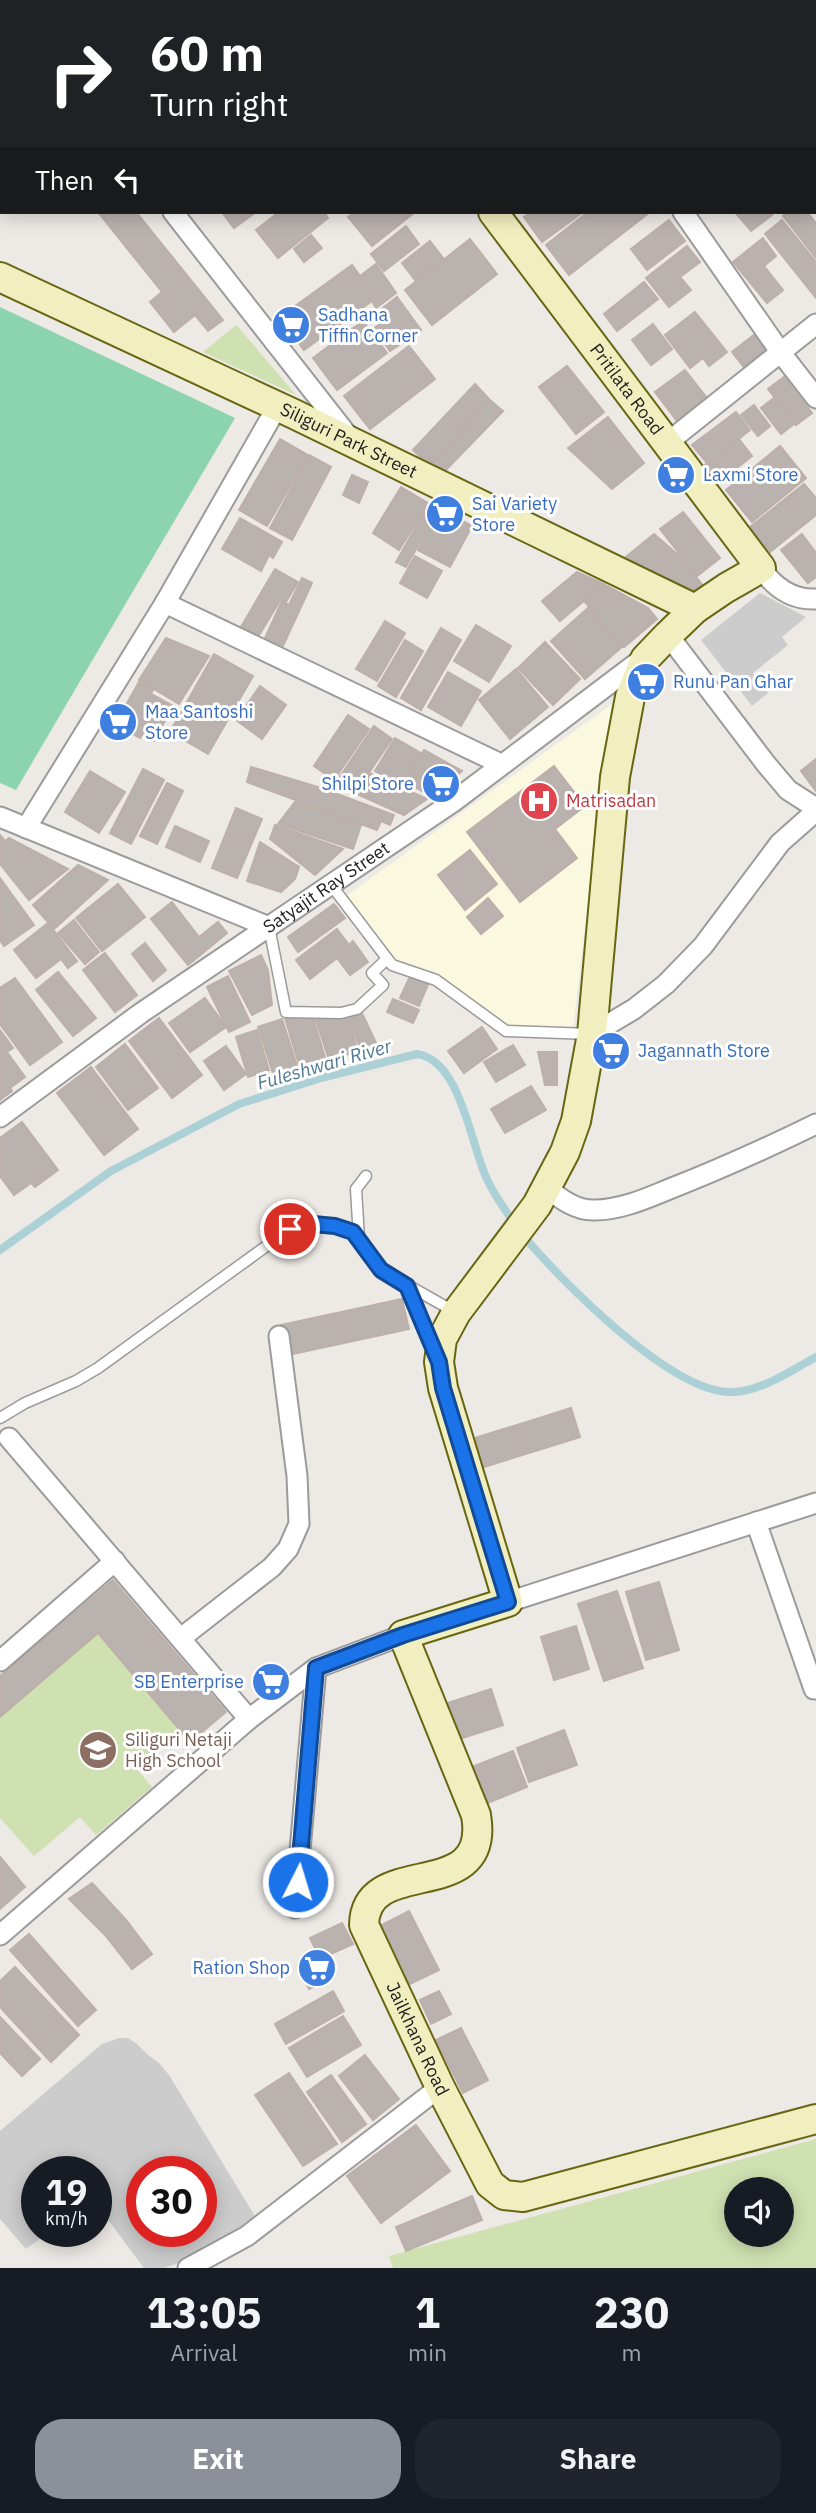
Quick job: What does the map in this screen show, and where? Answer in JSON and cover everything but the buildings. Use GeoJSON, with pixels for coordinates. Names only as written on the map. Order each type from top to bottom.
{"type":"FeatureCollection","features":[{"type":"Feature","properties":{"kind":"street"},"geometry":{"type":"LineString","coordinates":[[175,214],[356,445]]}},
{"type":"Feature","properties":{"kind":"street","name":"Pritilata Road"},"geometry":{"type":"LineString","coordinates":[[495,214],[761,568]]}},
{"type":"Feature","properties":{"kind":"street"},"geometry":{"type":"LineString","coordinates":[[684,214],[781,353],[816,398]]}},
{"type":"Feature","properties":{"kind":"street","name":"Siliguri Park Street"},"geometry":{"type":"LineString","coordinates":[[0,277],[277,407],[695,610]]}},
{"type":"Feature","properties":{"kind":"street"},"geometry":{"type":"LineString","coordinates":[[667,443],[816,324]]}},
{"type":"Feature","properties":{"kind":"street"},"geometry":{"type":"LineString","coordinates":[[26,828],[165,603],[277,407]]}},
{"type":"Feature","properties":{"kind":"street"},"geometry":{"type":"LineString","coordinates":[[508,1602],[443,1388],[439,1362],[442,1339],[456,1312],[542,1197],[565,1152],[576,1121],[592,1034],[615,777],[630,697],[645,659],[659,644],[695,610],[761,568],[776,586],[786,593],[797,598],[816,599]]}},
{"type":"Feature","properties":{"kind":"street"},"geometry":{"type":"LineString","coordinates":[[165,603],[501,764]]}},
{"type":"Feature","properties":{"kind":"street"},"geometry":{"type":"LineString","coordinates":[[592,1034],[634,1009],[666,984],[703,946],[780,843],[816,809],[788,790],[659,644]]}},
{"type":"Feature","properties":{"kind":"street","name":"Satyajit Ray Street"},"geometry":{"type":"LineString","coordinates":[[0,1117],[142,1013],[453,802],[659,644]]}},
{"type":"Feature","properties":{"kind":"street"},"geometry":{"type":"LineString","coordinates":[[0,817],[269,928]]}},
{"type":"Feature","properties":{"kind":"street"},"geometry":{"type":"LineString","coordinates":[[542,1197],[594,1210],[635,1202],[727,1167],[816,1124]]}},
{"type":"Feature","properties":{"kind":"street"},"geometry":{"type":"LineString","coordinates":[[181,1638],[272,1567],[288,1549],[299,1524],[297,1476],[279,1336]]}},
{"type":"Feature","properties":{"kind":"street"},"geometry":{"type":"LineString","coordinates":[[5,1432],[249,1719]]}},
{"type":"Feature","properties":{"kind":"street"},"geometry":{"type":"LineString","coordinates":[[0,1935],[249,1719],[316,1668],[403,1635],[816,1503]]}},
{"type":"Feature","properties":{"kind":"street"},"geometry":{"type":"LineString","coordinates":[[756,1522],[816,1689]]}},
{"type":"Feature","properties":{"kind":"street"},"geometry":{"type":"LineString","coordinates":[[0,1661],[115,1561]]}},
{"type":"Feature","properties":{"kind":"street","name":"Jailkhana Road"},"geometry":{"type":"LineString","coordinates":[[403,1635],[475,1815],[478,1840],[468,1860],[457,1867],[389,1887],[378,1893],[364,1910],[364,1924],[440,2087],[490,2184],[497,2191],[513,2197],[523,2197],[816,2119]]}},
{"type":"Feature","properties":{"kind":"street"},"geometry":{"type":"LineString","coordinates":[[295,1909],[316,1668]]}},
{"type":"Feature","properties":{"kind":"street"},"geometry":{"type":"LineString","coordinates":[[188,2268],[247,2236],[440,2087]]}},
{"type":"Feature","properties":{"kind":"lane"},"geometry":{"type":"LineString","coordinates":[[332,886],[387,959],[397,968],[436,980],[506,1031],[592,1034]]}},
{"type":"Feature","properties":{"kind":"lane"},"geometry":{"type":"LineString","coordinates":[[269,928],[286,1012],[341,1013],[357,1009],[383,985],[372,973],[387,959]]}},
{"type":"Feature","properties":{"kind":"lane"},"geometry":{"type":"LineString","coordinates":[[359,1239],[356,1189],[366,1176]]}},
{"type":"Feature","properties":{"kind":"lane"},"geometry":{"type":"LineString","coordinates":[[0,1418],[98,1368],[290,1229],[313,1224],[335,1226],[353,1232],[381,1270],[456,1312]]}},
{"type":"Feature","properties":{"kind":"lane"},"geometry":{"type":"LineString","coordinates":[[407,1286],[439,1362]]}},
{"type":"Feature","properties":{"kind":"shaded area"},"geometry":{"type":"Polygon","coordinates":[[[760,593],[806,617],[782,637],[788,645],[753,673],[768,693],[752,706],[701,640],[760,593]]]}},
{"type":"Feature","properties":{"kind":"shaded area","name":"Matrisadan"},"geometry":{"type":"Polygon","coordinates":[[[612,704],[573,1028],[507,1027],[438,977],[398,965],[345,897],[612,704]]]}},
{"type":"Feature","properties":{"kind":"shaded area"},"geometry":{"type":"Polygon","coordinates":[[[128,2038],[159,2063],[169,2075],[256,2218],[217,2243],[217,2156],[126,2156],[126,2244],[112,2225],[112,2156],[21,2156],[21,2243],[0,2219],[0,2131],[102,2044],[128,2038]]]}},
{"type":"Feature","properties":{"kind":"shaded area"},"geometry":{"type":"Polygon","coordinates":[[[128,2247],[210,2247],[191,2259],[164,2268],[144,2268],[128,2247]]]}},
{"type":"Feature","properties":{"kind":"green space"},"geometry":{"type":"Polygon","coordinates":[[[0,307],[235,418],[16,790],[0,783],[0,307]]]}},
{"type":"Feature","properties":{"kind":"green space"},"geometry":{"type":"Polygon","coordinates":[[[236,325],[240,329],[296,395],[203,352],[236,325]]]}},
{"type":"Feature","properties":{"kind":"green space"},"geometry":{"type":"Polygon","coordinates":[[[98,1633],[179,1729],[135,1767],[152,1787],[96,1835],[80,1817],[34,1856],[0,1818],[0,1717],[98,1633]]]}},
{"type":"Feature","properties":{"kind":"green space"},"geometry":{"type":"Polygon","coordinates":[[[816,2139],[816,2268],[393,2268],[389,2256],[816,2139]]]}},
{"type":"Feature","properties":{"kind":"waterway","name":"Fuleshwari River"},"geometry":{"type":"LineString","coordinates":[[0,1250],[111,1171],[239,1104],[321,1078],[417,1054],[432,1060],[454,1086],[486,1177],[515,1224]]}},
{"type":"Feature","properties":{"kind":"waterway","name":"Fuleshwari River"},"geometry":{"type":"LineString","coordinates":[[522,1234],[562,1278],[616,1329],[675,1372],[703,1386],[739,1392],[762,1385],[816,1357]]}},
{"type":"Feature","properties":{"kind":"place","name":"Sadhana Tiffin Corner"},"geometry":{"type":"Point","coordinates":[291,325]}},
{"type":"Feature","properties":{"kind":"place","name":"Laxmi Store"},"geometry":{"type":"Point","coordinates":[676,475]}},
{"type":"Feature","properties":{"kind":"place","name":"Sai Variety Store"},"geometry":{"type":"Point","coordinates":[445,514]}},
{"type":"Feature","properties":{"kind":"place","name":"Runu Pan Ghar"},"geometry":{"type":"Point","coordinates":[646,682]}},
{"type":"Feature","properties":{"kind":"place","name":"Maa Santoshi Store"},"geometry":{"type":"Point","coordinates":[118,722]}},
{"type":"Feature","properties":{"kind":"place","name":"Shilpi Store"},"geometry":{"type":"Point","coordinates":[441,784]}},
{"type":"Feature","properties":{"kind":"place","name":"Matrisadan"},"geometry":{"type":"Point","coordinates":[539,801]}},
{"type":"Feature","properties":{"kind":"place","name":"Jagannath Store"},"geometry":{"type":"Point","coordinates":[611,1051]}},
{"type":"Feature","properties":{"kind":"place","name":"SB Enterprise"},"geometry":{"type":"Point","coordinates":[271,1682]}},
{"type":"Feature","properties":{"kind":"place","name":"Siliguri Netaji High School"},"geometry":{"type":"Point","coordinates":[98,1750]}},
{"type":"Feature","properties":{"kind":"place","name":"Ration Shop"},"geometry":{"type":"Point","coordinates":[317,1968]}},
{"type":"Feature","properties":{"kind":"route"},"geometry":{"type":"LineString","coordinates":[[290,1229],[313,1224],[335,1226],[353,1232],[381,1270],[407,1286],[439,1362],[443,1388],[508,1602],[403,1635],[316,1668],[298,1882]]}}]}
